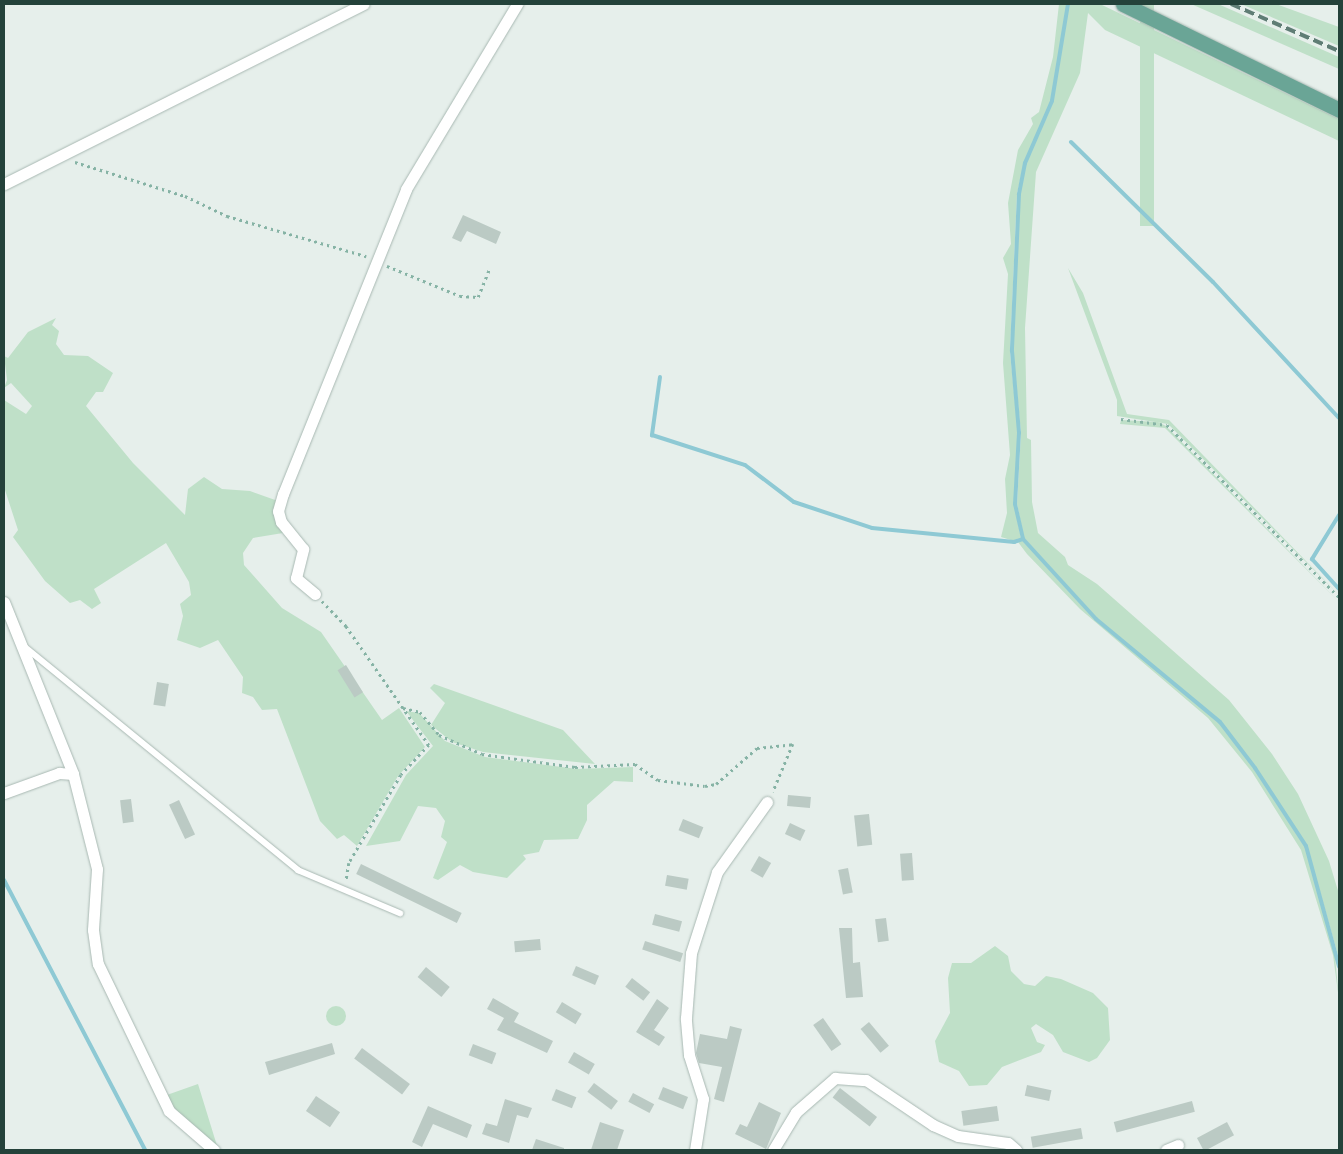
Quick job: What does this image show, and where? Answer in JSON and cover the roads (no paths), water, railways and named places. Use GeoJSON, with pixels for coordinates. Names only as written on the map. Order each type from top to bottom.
{"type":"FeatureCollection","features":[{"type":"Feature","properties":{"kind":"main road"},"geometry":{"type":"LineString","coordinates":[[1123,4],[1339,110]]}},
{"type":"Feature","properties":{"kind":"street"},"geometry":{"type":"LineString","coordinates":[[4,184],[58,154],[364,4]]}},
{"type":"Feature","properties":{"kind":"street"},"geometry":{"type":"LineString","coordinates":[[315,594],[296,578],[303,549],[286,531],[278,511],[374,259],[437,134],[517,4]]}},
{"type":"Feature","properties":{"kind":"street"},"geometry":{"type":"LineString","coordinates":[[4,602],[73,774],[97,869],[93,930],[98,964],[169,1111],[214,1150]]}},
{"type":"Feature","properties":{"kind":"street"},"geometry":{"type":"LineString","coordinates":[[4,793],[59,773],[73,774]]}},
{"type":"Feature","properties":{"kind":"street"},"geometry":{"type":"LineString","coordinates":[[695,1150],[702,1099],[689,1055],[686,1018],[691,953],[717,872],[767,802]]}},
{"type":"Feature","properties":{"kind":"street"},"geometry":{"type":"LineString","coordinates":[[773,1150],[796,1112],[835,1078],[866,1080],[941,1128],[958,1136],[1008,1143],[1016,1150]]}},
{"type":"Feature","properties":{"kind":"street"},"geometry":{"type":"LineString","coordinates":[[1166,1150],[1178,1146]]}},
{"type":"Feature","properties":{"kind":"lane"},"geometry":{"type":"LineString","coordinates":[[23,646],[298,870],[340,891],[400,913]]}},
{"type":"Feature","properties":{"kind":"waterway"},"geometry":{"type":"LineString","coordinates":[[1068,4],[1052,101],[1025,163],[1019,194],[1012,351],[1019,433],[1015,504],[1023,539],[1096,619],[1220,722],[1255,768],[1306,846],[1339,967]]}},
{"type":"Feature","properties":{"kind":"waterway"},"geometry":{"type":"LineString","coordinates":[[1071,142],[1213,282],[1339,418]]}},
{"type":"Feature","properties":{"kind":"waterway"},"geometry":{"type":"LineString","coordinates":[[660,377],[652,435],[745,465],[794,502],[872,528],[1014,542],[1023,539]]}},
{"type":"Feature","properties":{"kind":"waterway"},"geometry":{"type":"LineString","coordinates":[[1339,515],[1312,559],[1339,589]]}},
{"type":"Feature","properties":{"kind":"waterway"},"geometry":{"type":"LineString","coordinates":[[4,880],[145,1150]]}},
{"type":"Feature","properties":{"kind":"railway"},"geometry":{"type":"LineString","coordinates":[[1231,4],[1339,51]]}}]}
